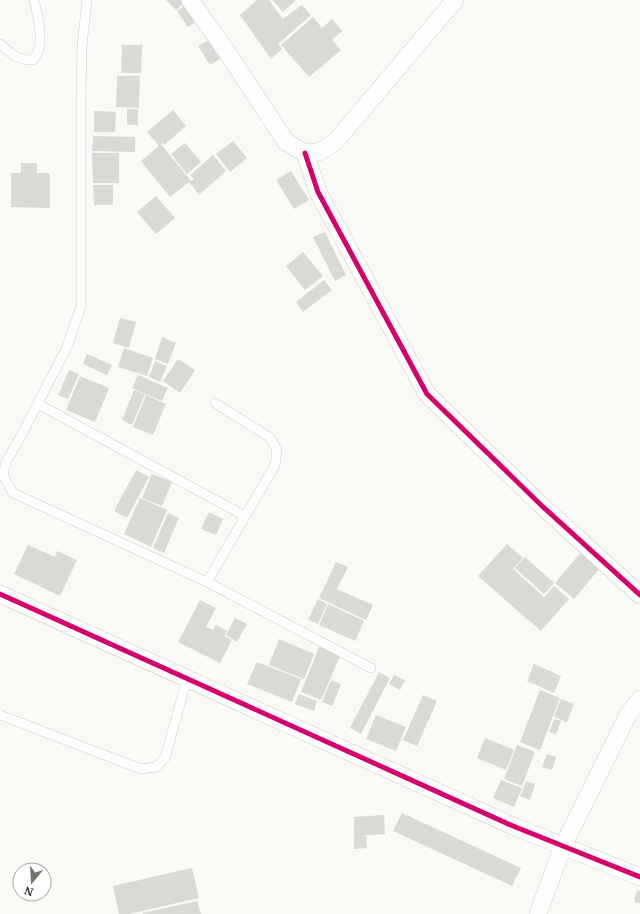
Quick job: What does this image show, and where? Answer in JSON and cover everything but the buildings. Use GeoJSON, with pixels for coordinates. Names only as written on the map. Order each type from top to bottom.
{"type":"FeatureCollection","features":[{"type":"Feature","properties":{"kind":"street"},"geometry":{"type":"LineString","coordinates":[[190,0],[225,49],[286,142],[305,152],[319,152],[336,141],[456,0]]}},
{"type":"Feature","properties":{"kind":"street"},"geometry":{"type":"LineString","coordinates":[[305,152],[318,192],[427,394],[541,505],[640,595]]}},
{"type":"Feature","properties":{"kind":"street"},"geometry":{"type":"LineString","coordinates":[[0,594],[513,826],[640,877]]}},
{"type":"Feature","properties":{"kind":"street"},"geometry":{"type":"LineString","coordinates":[[538,914],[563,846],[629,713],[640,698]]}},
{"type":"Feature","properties":{"kind":"lane"},"geometry":{"type":"LineString","coordinates":[[0,44],[11,54],[24,60],[33,60],[38,55],[40,45],[38,18],[34,0]]}},
{"type":"Feature","properties":{"kind":"lane"},"geometry":{"type":"LineString","coordinates":[[87,0],[82,46],[81,83],[81,306],[67,347],[6,462],[3,475],[13,493],[207,582],[371,668]]}},
{"type":"Feature","properties":{"kind":"lane"},"geometry":{"type":"LineString","coordinates":[[207,582],[275,465],[277,450],[269,437],[215,403]]}},
{"type":"Feature","properties":{"kind":"lane"},"geometry":{"type":"LineString","coordinates":[[38,404],[245,516]]}},
{"type":"Feature","properties":{"kind":"lane"},"geometry":{"type":"LineString","coordinates":[[0,715],[141,769],[156,767],[166,758],[187,679]]}},
{"type":"Feature","properties":{"kind":"cycle path"},"geometry":{"type":"LineString","coordinates":[[305,153],[318,192],[427,394],[541,505],[640,595]]}},
{"type":"Feature","properties":{"kind":"cycle path"},"geometry":{"type":"LineString","coordinates":[[0,594],[513,826],[640,877]]}}]}
